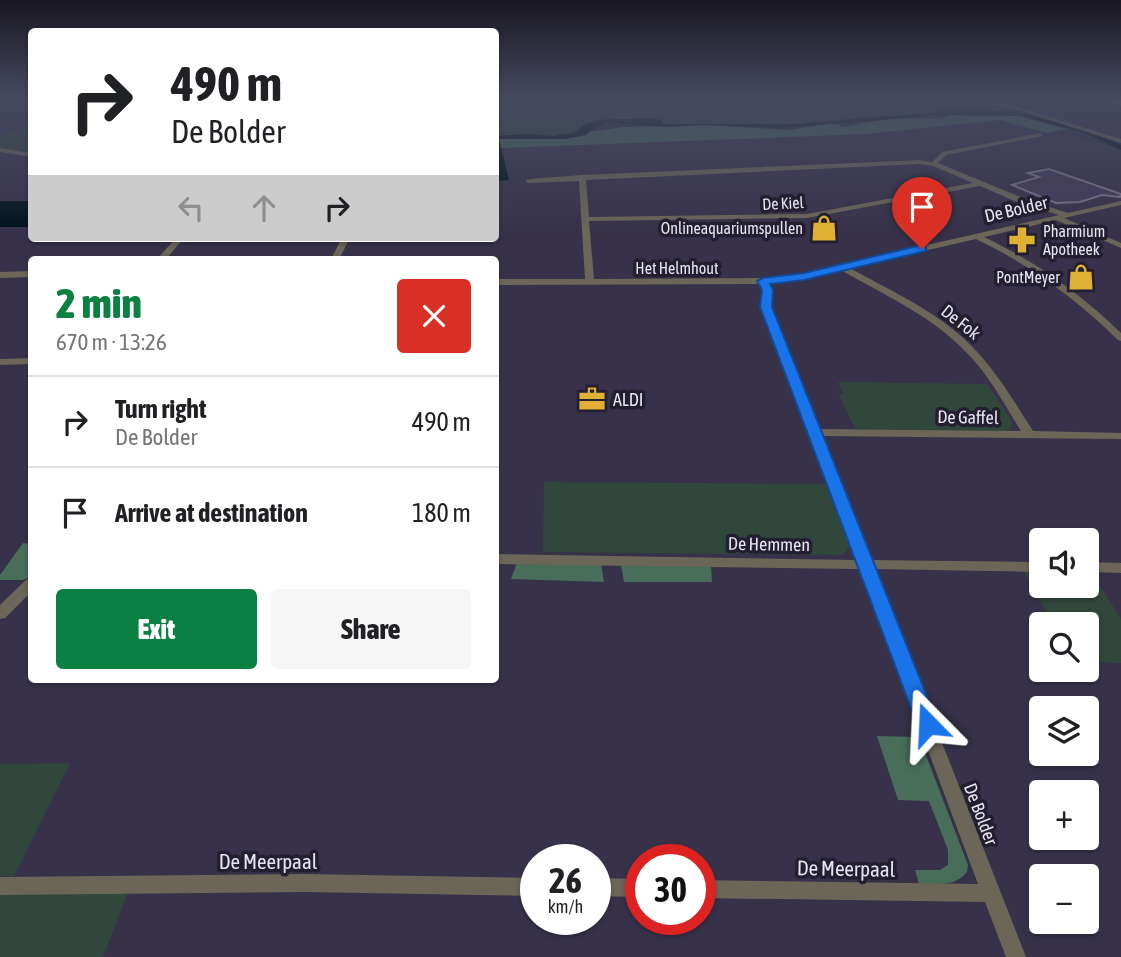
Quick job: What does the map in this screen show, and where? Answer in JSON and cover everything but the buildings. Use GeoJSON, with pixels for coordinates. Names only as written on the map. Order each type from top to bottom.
{"type":"FeatureCollection","features":[{"type":"Feature","properties":{"kind":"street"},"geometry":{"type":"LineString","coordinates":[[934,164],[944,153],[994,144]]}},
{"type":"Feature","properties":{"kind":"street"},"geometry":{"type":"LineString","coordinates":[[0,150],[28,154]]}},
{"type":"Feature","properties":{"kind":"street"},"geometry":{"type":"LineString","coordinates":[[529,181],[901,162],[934,164],[1063,216],[1121,246]]}},
{"type":"Feature","properties":{"kind":"street"},"geometry":{"type":"LineString","coordinates":[[582,177],[590,282]]}},
{"type":"Feature","properties":{"kind":"street","name":"De Kiel"},"geometry":{"type":"LineString","coordinates":[[586,219],[807,216],[979,184]]}},
{"type":"Feature","properties":{"kind":"street","name":"De Bolder"},"geometry":{"type":"LineString","coordinates":[[1016,957],[766,307],[768,290],[763,281],[842,267],[1121,203]]}},
{"type":"Feature","properties":{"kind":"street"},"geometry":{"type":"LineString","coordinates":[[976,236],[1010,252],[1063,284],[1121,338]]}},
{"type":"Feature","properties":{"kind":"street"},"geometry":{"type":"LineString","coordinates":[[164,256],[176,242]]}},
{"type":"Feature","properties":{"kind":"street","name":"De Fok"},"geometry":{"type":"LineString","coordinates":[[842,267],[937,323],[969,348],[1030,435]]}},
{"type":"Feature","properties":{"kind":"street"},"geometry":{"type":"LineString","coordinates":[[0,275],[28,274]]}},
{"type":"Feature","properties":{"kind":"street","name":"Het Helmhout"},"geometry":{"type":"LineString","coordinates":[[499,282],[763,281]]}},
{"type":"Feature","properties":{"kind":"street"},"geometry":{"type":"LineString","coordinates":[[0,362],[28,361]]}},
{"type":"Feature","properties":{"kind":"street","name":"De Gaffel"},"geometry":{"type":"LineString","coordinates":[[815,432],[1121,436]]}},
{"type":"Feature","properties":{"kind":"street","name":"De Hemmen"},"geometry":{"type":"LineString","coordinates":[[499,559],[1029,567]]}},
{"type":"Feature","properties":{"kind":"street"},"geometry":{"type":"LineString","coordinates":[[1099,567],[1121,568]]}},
{"type":"Feature","properties":{"kind":"street"},"geometry":{"type":"LineString","coordinates":[[0,614],[28,586]]}},
{"type":"Feature","properties":{"kind":"street","name":"De Meerpaal"},"geometry":{"type":"LineString","coordinates":[[0,886],[304,883],[520,887]]}},
{"type":"Feature","properties":{"kind":"street","name":"De Meerpaal"},"geometry":{"type":"LineString","coordinates":[[716,889],[992,893]]}},
{"type":"Feature","properties":{"kind":"shaded area"},"geometry":{"type":"Polygon","coordinates":[[[0,144],[28,144],[28,242],[499,242],[499,147],[597,144],[1100,144],[1121,149],[1121,957],[0,957],[0,144]]]}},
{"type":"Feature","properties":{"kind":"green space"},"geometry":{"type":"Polygon","coordinates":[[[0,144],[28,144],[28,152],[0,149],[0,144]]]}},
{"type":"Feature","properties":{"kind":"green space"},"geometry":{"type":"Polygon","coordinates":[[[500,144],[614,144],[501,148],[500,144]]]}},
{"type":"Feature","properties":{"kind":"green space"},"geometry":{"type":"Polygon","coordinates":[[[838,382],[987,384],[1010,418],[1012,426],[1008,431],[855,429],[839,395],[843,394],[838,382]]]}},
{"type":"Feature","properties":{"kind":"green space"},"geometry":{"type":"Polygon","coordinates":[[[544,482],[827,484],[850,546],[843,555],[543,552],[544,482]]]}},
{"type":"Feature","properties":{"kind":"green space"},"geometry":{"type":"Polygon","coordinates":[[[23,543],[28,544],[28,578],[0,580],[0,575],[23,543]]]}},
{"type":"Feature","properties":{"kind":"green space"},"geometry":{"type":"Polygon","coordinates":[[[517,563],[601,564],[604,582],[511,579],[517,563]]]}},
{"type":"Feature","properties":{"kind":"green space"},"geometry":{"type":"Polygon","coordinates":[[[621,565],[711,566],[712,582],[624,582],[621,565]]]}},
{"type":"Feature","properties":{"kind":"green space"},"geometry":{"type":"Polygon","coordinates":[[[1023,570],[1029,570],[1029,581],[1023,570]]]}},
{"type":"Feature","properties":{"kind":"green space"},"geometry":{"type":"Polygon","coordinates":[[[1099,584],[1121,619],[1121,663],[1099,662],[1099,612],[1046,612],[1038,598],[1099,598],[1099,584]]]}},
{"type":"Feature","properties":{"kind":"green space"},"geometry":{"type":"Polygon","coordinates":[[[877,736],[919,737],[968,865],[967,872],[957,880],[945,884],[919,884],[915,870],[940,870],[948,865],[948,850],[929,801],[898,800],[877,736]]]}},
{"type":"Feature","properties":{"kind":"green space"},"geometry":{"type":"Polygon","coordinates":[[[70,763],[14,876],[0,876],[0,764],[70,763]]]}},
{"type":"Feature","properties":{"kind":"green space"},"geometry":{"type":"Polygon","coordinates":[[[128,892],[103,957],[0,957],[0,893],[128,892]]]}},
{"type":"Feature","properties":{"kind":"water"},"geometry":{"type":"Polygon","coordinates":[[[499,144],[500,144],[509,180],[499,181],[499,144]]]}},
{"type":"Feature","properties":{"kind":"water"},"geometry":{"type":"Polygon","coordinates":[[[1108,144],[1121,145],[1121,150],[1108,144]]]}},
{"type":"Feature","properties":{"kind":"water"},"geometry":{"type":"Polygon","coordinates":[[[0,201],[28,201],[28,227],[0,227],[0,201]]]}},
{"type":"Feature","properties":{"kind":"place","name":"Onlineaquariumspullen"},"geometry":{"type":"Point","coordinates":[824,228]}},
{"type":"Feature","properties":{"kind":"place","name":"Pharmium Apotheek"},"geometry":{"type":"Point","coordinates":[1022,240]}},
{"type":"Feature","properties":{"kind":"place","name":"PontMeyer"},"geometry":{"type":"Point","coordinates":[1081,277]}},
{"type":"Feature","properties":{"kind":"place","name":"ALDI"},"geometry":{"type":"Point","coordinates":[592,399]}},
{"type":"Feature","properties":{"kind":"route"},"geometry":{"type":"LineString","coordinates":[[922,249],[804,276],[763,281],[768,290],[766,307],[784,356],[928,724]]}}]}
